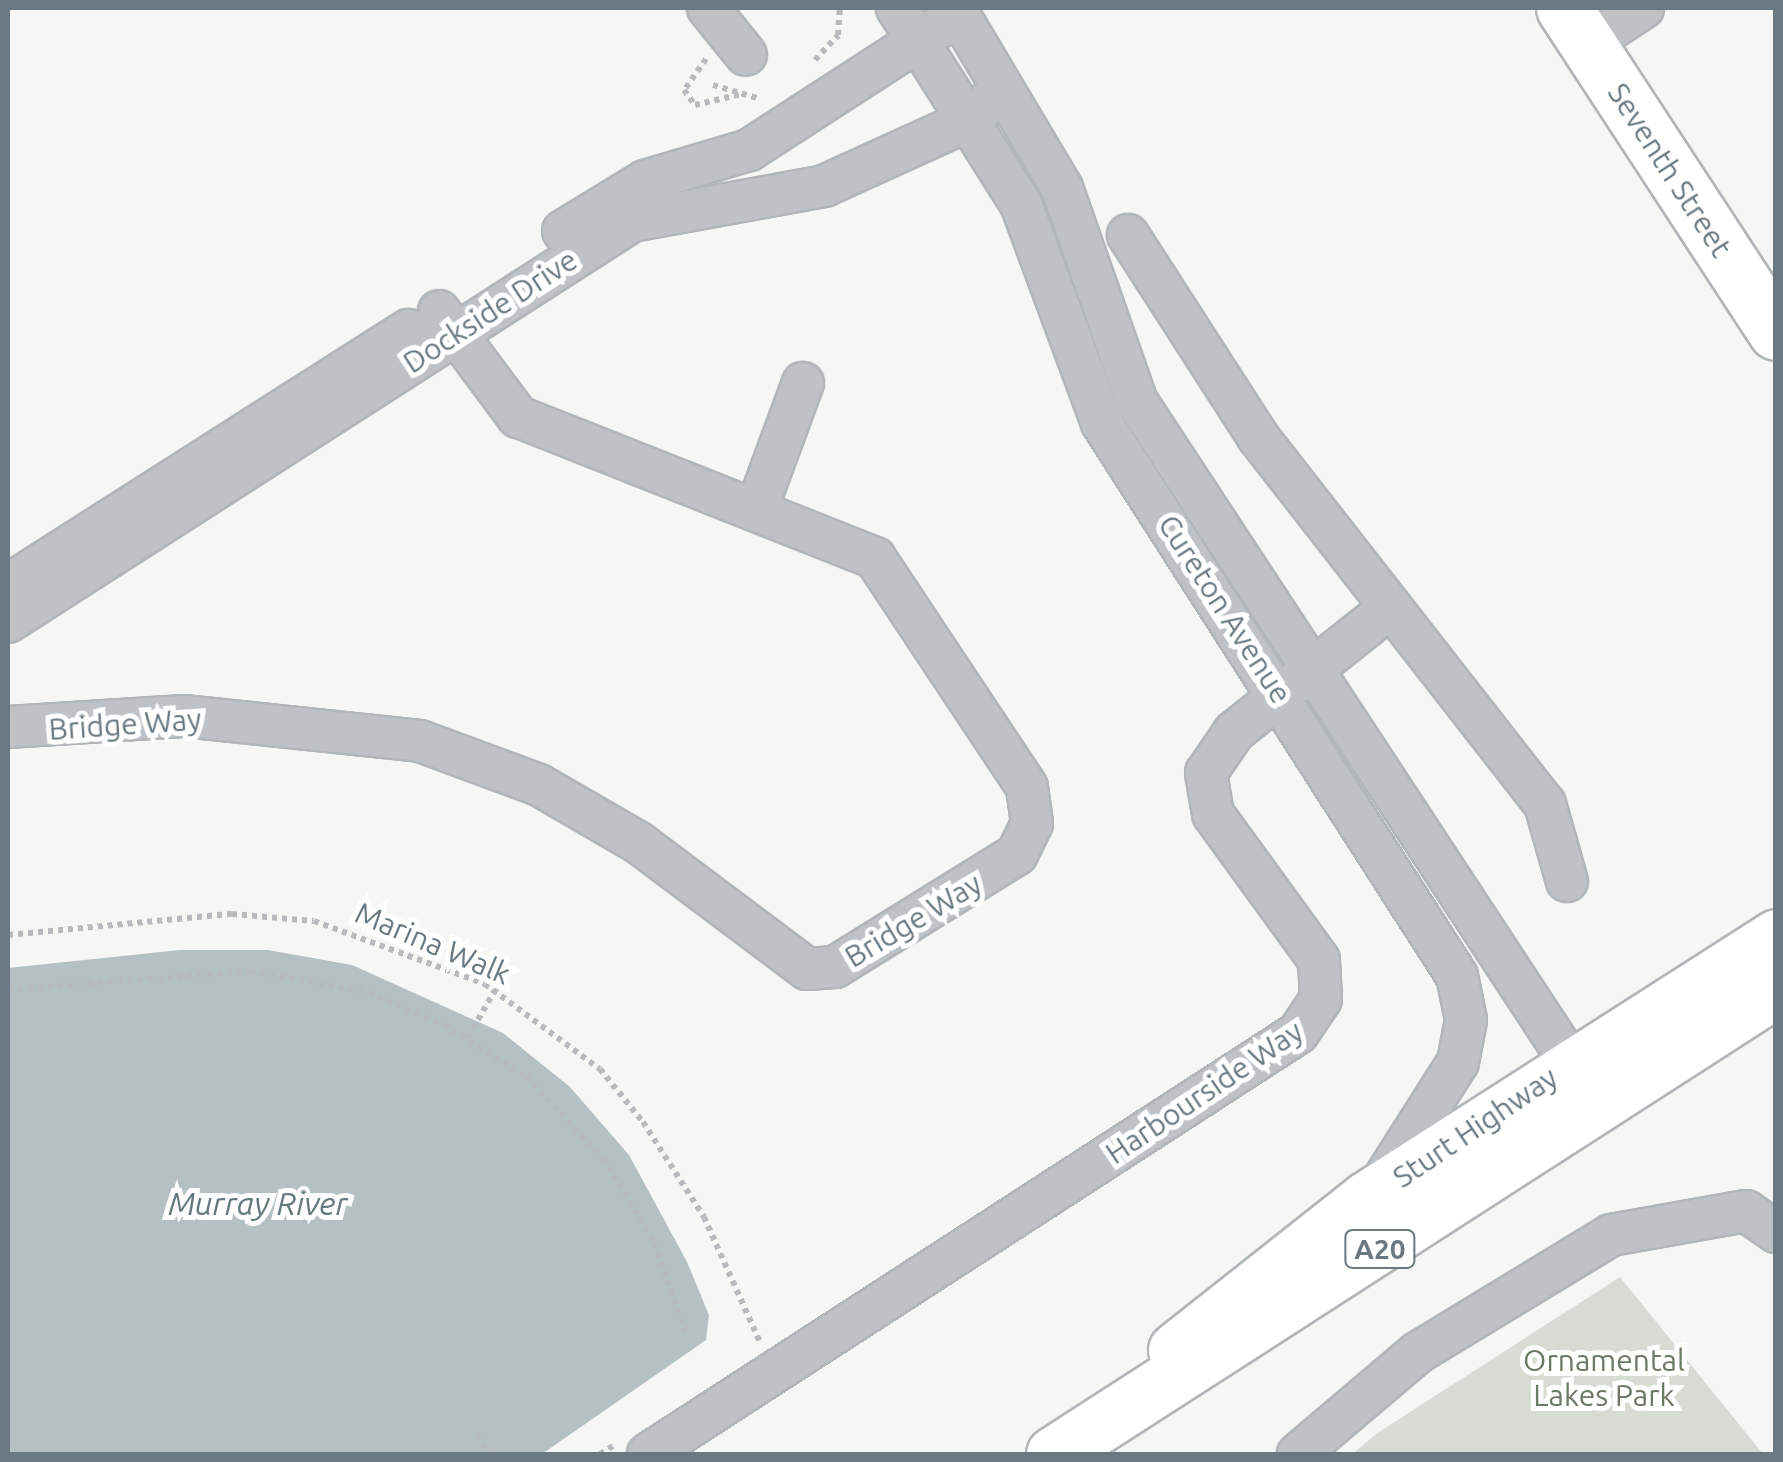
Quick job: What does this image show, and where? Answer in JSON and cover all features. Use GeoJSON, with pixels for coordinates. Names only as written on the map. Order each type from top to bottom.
{"type":"FeatureCollection","features":[{"type":"Feature","properties":{"kind":"main road","name":"Seventh Street"},"geometry":{"type":"LineString","coordinates":[[1598,18],[1776,274]]}},
{"type":"Feature","properties":{"kind":"main road","name":"Seventh Street"},"geometry":{"type":"LineString","coordinates":[[1598,18],[1776,332]]}},
{"type":"Feature","properties":{"kind":"main road","name":"Sturt Highway"},"geometry":{"type":"LineString","coordinates":[[1150,1384],[1190,1332],[1367,1200],[1572,1063],[1776,937]]}},
{"type":"Feature","properties":{"kind":"main road","name":"Sturt Highway"},"geometry":{"type":"LineString","coordinates":[[1054,1454],[1150,1384],[1223,1353],[1776,988]]}},
{"type":"Feature","properties":{"kind":"street","name":"Dockside Drive"},"geometry":{"type":"LineString","coordinates":[[8,622],[447,322],[631,188],[749,150],[907,21],[959,13]]}},
{"type":"Feature","properties":{"kind":"street","name":"Cureton Avenue"},"geometry":{"type":"LineString","coordinates":[[959,13],[1005,84],[1062,188],[1137,402],[1572,1063]]}},
{"type":"Feature","properties":{"kind":"street","name":"Cureton Avenue"},"geometry":{"type":"LineString","coordinates":[[907,21],[974,118],[1021,204],[1102,423],[1434,934],[1465,1000],[1449,1082],[1367,1200]]}},
{"type":"Feature","properties":{"kind":"street","name":"Dockside Drive"},"geometry":{"type":"LineString","coordinates":[[8,586],[447,322],[641,216],[824,186],[974,118],[1005,84]]}},
{"type":"Feature","properties":{"kind":"street"},"geometry":{"type":"LineString","coordinates":[[1128,235],[1258,437],[1545,804],[1567,881]]}},
{"type":"Feature","properties":{"kind":"street","name":"Bridge Way"},"geometry":{"type":"LineString","coordinates":[[8,727],[184,716],[420,740],[539,785],[639,843],[776,954],[806,969],[835,967],[1017,854],[1033,804],[875,558],[758,506],[518,417],[447,322]]}},
{"type":"Feature","properties":{"kind":"street"},"geometry":{"type":"LineString","coordinates":[[758,506],[803,383]]}},
{"type":"Feature","properties":{"kind":"street","name":"Harbourside Way"},"geometry":{"type":"LineString","coordinates":[[641,1444],[1311,1019],[1320,960],[1206,791],[1222,743],[1313,666],[1390,608]]}},
{"type":"Feature","properties":{"kind":"street"},"geometry":{"type":"LineString","coordinates":[[1537,1144],[1564,1100],[1572,1063]]}},
{"type":"Feature","properties":{"kind":"street"},"geometry":{"type":"LineString","coordinates":[[1298,1454],[1417,1353],[1597,1242],[1746,1211],[1776,1232]]}},
{"type":"Feature","properties":{"kind":"path"},"geometry":{"type":"LineString","coordinates":[[803,70],[838,35],[840,8]]}},
{"type":"Feature","properties":{"kind":"path"},"geometry":{"type":"LineString","coordinates":[[732,47],[702,106],[684,90],[732,47]]}},
{"type":"Feature","properties":{"kind":"path"},"geometry":{"type":"LineString","coordinates":[[763,101],[775,93]]}},
{"type":"Feature","properties":{"kind":"path","name":"Marina Walk"},"geometry":{"type":"LineString","coordinates":[[8,935],[232,914],[314,921],[383,940],[495,990],[600,1069],[673,1164],[763,1350],[747,1360]]}},
{"type":"Feature","properties":{"kind":"path"},"geometry":{"type":"LineString","coordinates":[[8,990],[210,971],[290,975],[369,993],[468,1037],[526,1077],[604,1158],[654,1243],[687,1336]]}},
{"type":"Feature","properties":{"kind":"path"},"geometry":{"type":"LineString","coordinates":[[468,1037],[495,990]]}},
{"type":"Feature","properties":{"kind":"path"},"geometry":{"type":"LineString","coordinates":[[477,1435],[490,1454]]}},
{"type":"Feature","properties":{"kind":"path"},"geometry":{"type":"LineString","coordinates":[[600,1454],[641,1444]]}},
{"type":"Feature","properties":{"kind":"green space","name":"Ornamental Lakes Park"},"geometry":{"type":"Polygon","coordinates":[[[1620,1277],[1763,1454],[1352,1454],[1379,1432],[1620,1277]]]}},
{"type":"Feature","properties":{"kind":"water","name":"Murray River"},"geometry":{"type":"Polygon","coordinates":[[[180,950],[268,950],[352,965],[503,1033],[570,1087],[629,1155],[687,1262],[709,1315],[706,1340],[542,1454],[8,1454],[8,968],[180,950]]]}}]}
